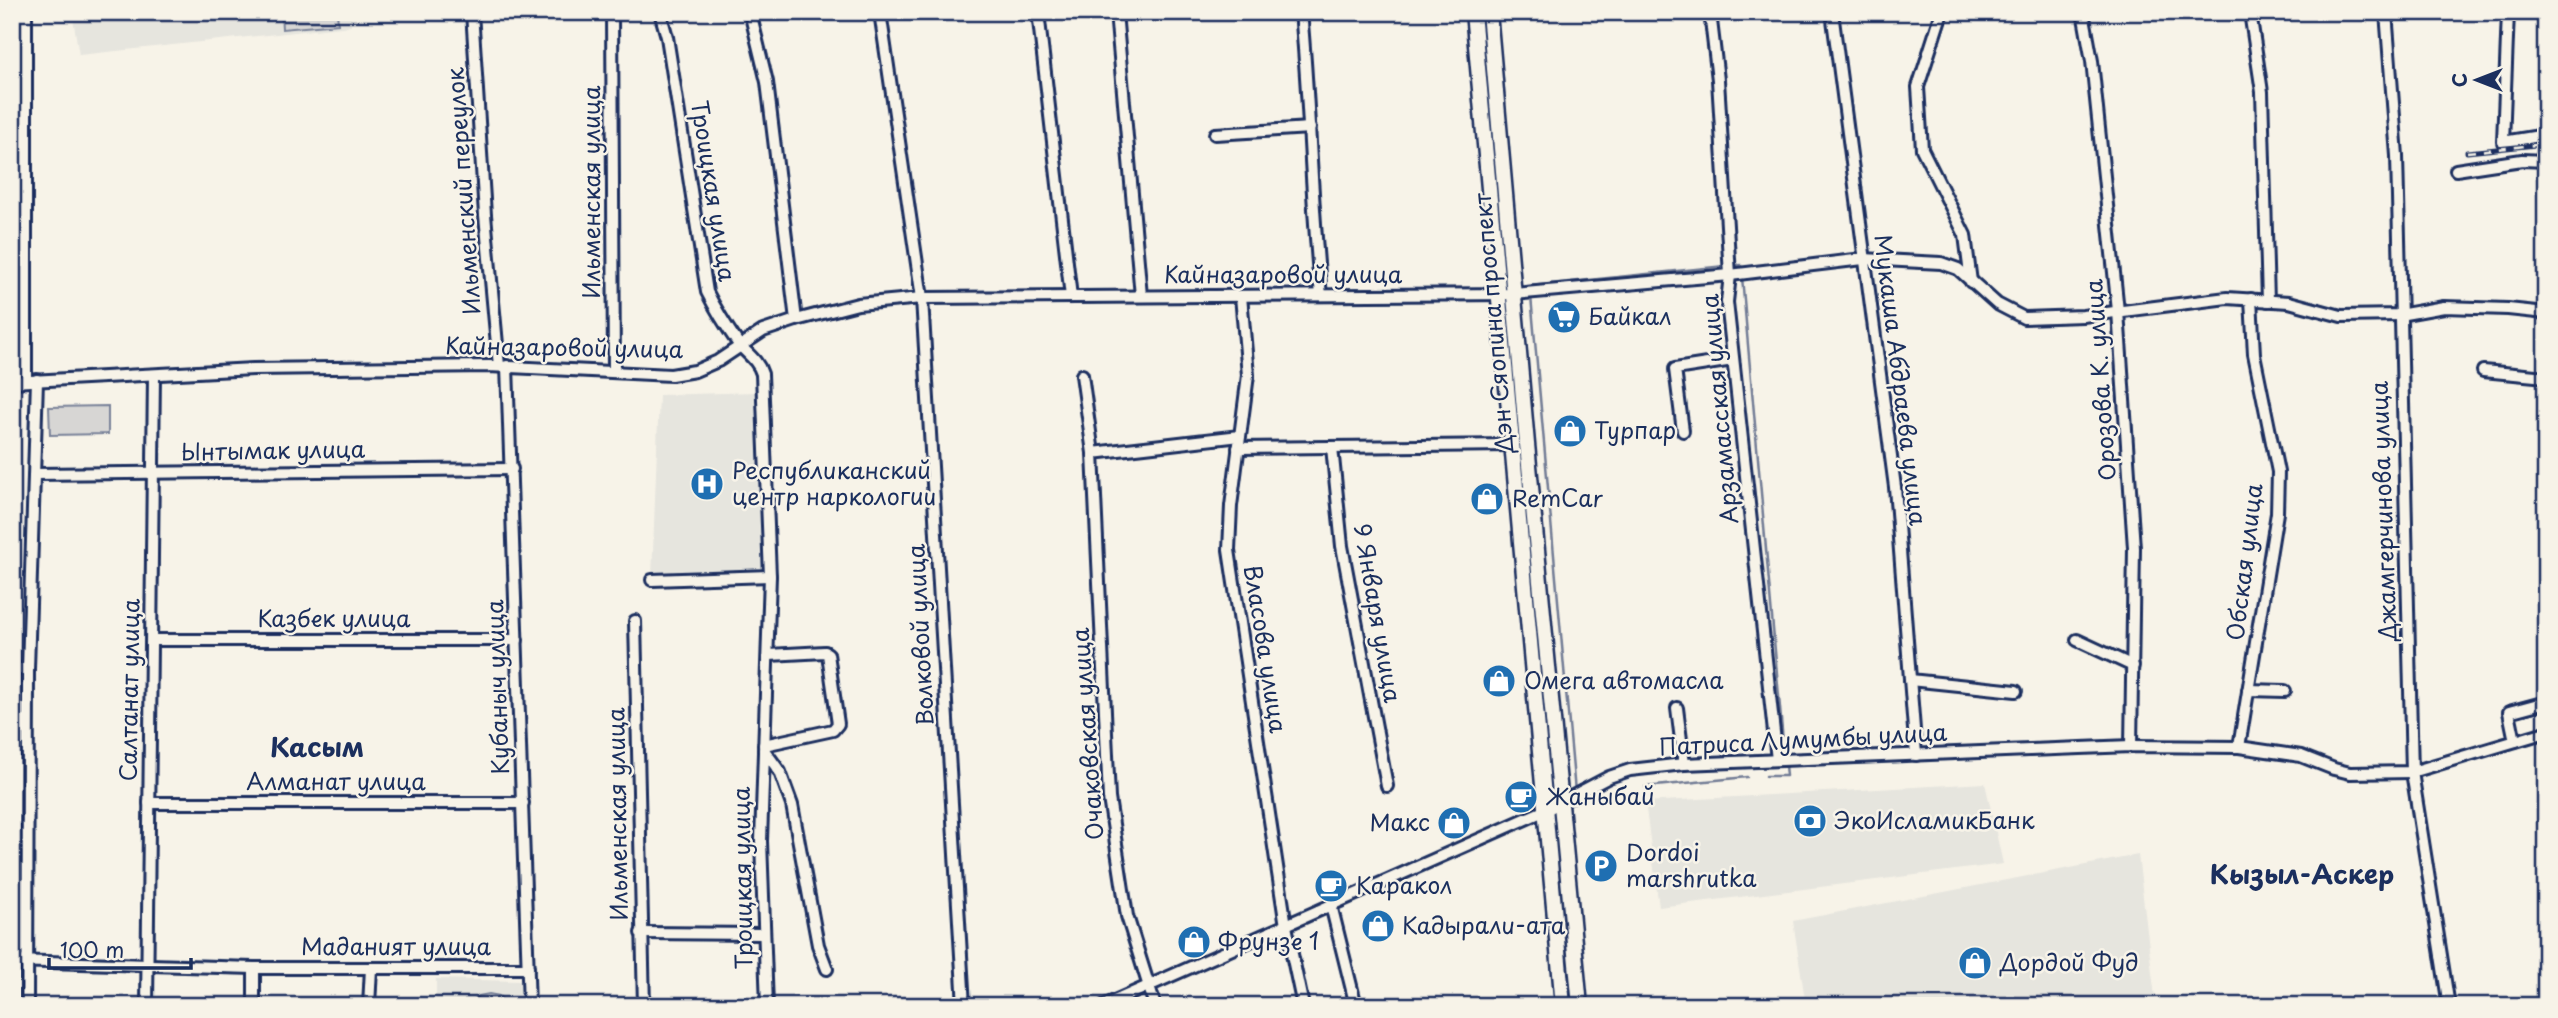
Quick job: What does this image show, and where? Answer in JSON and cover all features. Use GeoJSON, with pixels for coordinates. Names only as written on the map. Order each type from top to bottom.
{"type":"FeatureCollection","features":[{"type":"Feature","properties":{"kind":"main road","name":"Дэн Сяопина проспект"},"geometry":{"type":"LineString","coordinates":[[1473,12],[1538,562],[1580,1006]]}},
{"type":"Feature","properties":{"kind":"main road","name":"Дэн Сяопина проспект"},"geometry":{"type":"LineString","coordinates":[[1489,12],[1507,295],[1512,445],[1563,1006]]}},
{"type":"Feature","properties":{"kind":"main road"},"geometry":{"type":"LineString","coordinates":[[1522,564],[1538,562]]}},
{"type":"Feature","properties":{"kind":"street"},"geometry":{"type":"LineString","coordinates":[[26,12],[31,381],[35,474],[28,670],[27,1006]]}},
{"type":"Feature","properties":{"kind":"street","name":"Ильменский переулок"},"geometry":{"type":"LineString","coordinates":[[472,12],[485,215],[503,366]]}},
{"type":"Feature","properties":{"kind":"street","name":"Ильменская улица"},"geometry":{"type":"LineString","coordinates":[[612,12],[614,371]]}},
{"type":"Feature","properties":{"kind":"street","name":"Троицкая улица"},"geometry":{"type":"LineString","coordinates":[[660,12],[667,37],[707,292],[723,321],[758,364],[762,374],[770,576],[761,841],[767,1006]]}},
{"type":"Feature","properties":{"kind":"street"},"geometry":{"type":"LineString","coordinates":[[750,12],[766,82],[796,320]]}},
{"type":"Feature","properties":{"kind":"street","name":"Волковой улица"},"geometry":{"type":"LineString","coordinates":[[880,12],[922,298],[964,1006]]}},
{"type":"Feature","properties":{"kind":"street"},"geometry":{"type":"LineString","coordinates":[[1038,12],[1071,297]]}},
{"type":"Feature","properties":{"kind":"street"},"geometry":{"type":"LineString","coordinates":[[1116,12],[1141,296]]}},
{"type":"Feature","properties":{"kind":"street"},"geometry":{"type":"LineString","coordinates":[[1301,12],[1310,128],[1313,225],[1321,295]]}},
{"type":"Feature","properties":{"kind":"street","name":"Арзамасская улица"},"geometry":{"type":"LineString","coordinates":[[1710,12],[1718,80],[1730,275],[1727,302],[1777,760]]}},
{"type":"Feature","properties":{"kind":"street","name":"Мукаша Абдраева улица"},"geometry":{"type":"LineString","coordinates":[[1832,12],[1895,487],[1916,755]]}},
{"type":"Feature","properties":{"kind":"street"},"geometry":{"type":"LineString","coordinates":[[1942,12],[1918,87],[1922,149],[1965,235],[1971,282]]}},
{"type":"Feature","properties":{"kind":"street","name":"Орозова К. улица"},"geometry":{"type":"LineString","coordinates":[[2082,12],[2092,61],[2118,311],[2134,548],[2132,746]]}},
{"type":"Feature","properties":{"kind":"street"},"geometry":{"type":"LineString","coordinates":[[2250,12],[2262,92],[2268,301]]}},
{"type":"Feature","properties":{"kind":"street","name":"Джамгерчинова улица"},"geometry":{"type":"LineString","coordinates":[[2386,12],[2397,156],[2412,772],[2449,1006]]}},
{"type":"Feature","properties":{"kind":"street"},"geometry":{"type":"LineString","coordinates":[[2508,12],[2503,142],[2546,135]]}},
{"type":"Feature","properties":{"kind":"street"},"geometry":{"type":"LineString","coordinates":[[1215,134],[1310,128]]}},
{"type":"Feature","properties":{"kind":"street"},"geometry":{"type":"LineString","coordinates":[[2456,170],[2522,160],[2546,161]]}},
{"type":"Feature","properties":{"kind":"street","name":"Кайназаровой улица"},"geometry":{"type":"LineString","coordinates":[[12,382],[253,369],[503,366],[671,375],[695,371],[718,361],[763,331],[858,304],[922,298],[1507,295],[1730,275],[1863,259],[1941,263],[1958,269],[1997,304],[2024,318],[2055,318],[2227,299],[2289,302],[2341,316],[2399,315],[2444,307],[2546,313]]}},
{"type":"Feature","properties":{"kind":"street","name":"Власова улица"},"geometry":{"type":"LineString","coordinates":[[1241,296],[1248,375],[1231,506],[1229,550],[1286,926],[1303,1006]]}},
{"type":"Feature","properties":{"kind":"street","name":"Обская улица"},"geometry":{"type":"LineString","coordinates":[[2239,747],[2277,513],[2278,472],[2253,354],[2251,299]]}},
{"type":"Feature","properties":{"kind":"street"},"geometry":{"type":"LineString","coordinates":[[1683,431],[1675,369],[1733,360]]}},
{"type":"Feature","properties":{"kind":"street","name":"Кубаныч улица"},"geometry":{"type":"LineString","coordinates":[[503,366],[512,469],[528,1006]]}},
{"type":"Feature","properties":{"kind":"street"},"geometry":{"type":"LineString","coordinates":[[2483,371],[2546,377]]}},
{"type":"Feature","properties":{"kind":"street","name":"Салтанат улица"},"geometry":{"type":"LineString","coordinates":[[147,1006],[153,375]]}},
{"type":"Feature","properties":{"kind":"street","name":"Очаковская улица"},"geometry":{"type":"LineString","coordinates":[[1082,375],[1093,453],[1109,798],[1127,916],[1155,1006]]}},
{"type":"Feature","properties":{"kind":"street"},"geometry":{"type":"LineString","coordinates":[[1093,453],[1240,436]]}},
{"type":"Feature","properties":{"kind":"street"},"geometry":{"type":"LineString","coordinates":[[1238,448],[1512,445]]}},
{"type":"Feature","properties":{"kind":"street","name":"9 Января улица"},"geometry":{"type":"LineString","coordinates":[[1332,447],[1342,546],[1387,786]]}},
{"type":"Feature","properties":{"kind":"street","name":"Ынтымак улица"},"geometry":{"type":"LineString","coordinates":[[35,474],[512,469]]}},
{"type":"Feature","properties":{"kind":"street"},"geometry":{"type":"LineString","coordinates":[[652,580],[770,576]]}},
{"type":"Feature","properties":{"kind":"street","name":"Ильменская улица"},"geometry":{"type":"LineString","coordinates":[[635,621],[644,1006]]}},
{"type":"Feature","properties":{"kind":"street","name":"Казбек улица"},"geometry":{"type":"LineString","coordinates":[[152,640],[517,640]]}},
{"type":"Feature","properties":{"kind":"street"},"geometry":{"type":"LineString","coordinates":[[2077,640],[2133,666]]}},
{"type":"Feature","properties":{"kind":"street"},"geometry":{"type":"LineString","coordinates":[[764,748],[833,730],[838,724],[828,654],[769,655]]}},
{"type":"Feature","properties":{"kind":"street"},"geometry":{"type":"LineString","coordinates":[[12,669],[28,670]]}},
{"type":"Feature","properties":{"kind":"street"},"geometry":{"type":"LineString","coordinates":[[1910,680],[2016,691]]}},
{"type":"Feature","properties":{"kind":"street"},"geometry":{"type":"LineString","coordinates":[[2248,690],[2285,691]]}},
{"type":"Feature","properties":{"kind":"street"},"geometry":{"type":"LineString","coordinates":[[2515,741],[2509,712],[2546,702]]}},
{"type":"Feature","properties":{"kind":"street"},"geometry":{"type":"LineString","coordinates":[[1677,708],[1684,764]]}},
{"type":"Feature","properties":{"kind":"street","name":"Патриса Лумумбы улица"},"geometry":{"type":"LineString","coordinates":[[1103,1006],[1546,810],[1587,787],[1620,773],[1684,764],[2132,746],[2239,747],[2301,756],[2334,769],[2350,772],[2412,772],[2546,733]]}},
{"type":"Feature","properties":{"kind":"street","name":"Троицкая улица"},"geometry":{"type":"LineString","coordinates":[[764,748],[780,772],[792,805],[818,945],[827,969]]}},
{"type":"Feature","properties":{"kind":"street","name":"Алманат улица"},"geometry":{"type":"LineString","coordinates":[[149,803],[523,803]]}},
{"type":"Feature","properties":{"kind":"street"},"geometry":{"type":"LineString","coordinates":[[1331,905],[1356,1006]]}},
{"type":"Feature","properties":{"kind":"street"},"geometry":{"type":"LineString","coordinates":[[641,933],[763,934]]}},
{"type":"Feature","properties":{"kind":"street","name":"Маданият улица"},"geometry":{"type":"LineString","coordinates":[[12,961],[254,968],[528,968]]}},
{"type":"Feature","properties":{"kind":"street"},"geometry":{"type":"LineString","coordinates":[[254,968],[254,1006]]}},
{"type":"Feature","properties":{"kind":"street"},"geometry":{"type":"LineString","coordinates":[[369,1006],[371,968]]}},
{"type":"Feature","properties":{"kind":"shaded area"},"geometry":{"type":"Polygon","coordinates":[[[72,12],[350,12],[351,26],[79,55],[72,12]]]}},
{"type":"Feature","properties":{"kind":"shaded area"},"geometry":{"type":"Polygon","coordinates":[[[281,12],[337,12],[338,24],[282,29],[281,12]]]}},
{"type":"Feature","properties":{"kind":"shaded area","name":"Республиканский центр наркологии"},"geometry":{"type":"Polygon","coordinates":[[[755,392],[762,573],[652,577],[659,395],[755,392]]]}},
{"type":"Feature","properties":{"kind":"shaded area"},"geometry":{"type":"Polygon","coordinates":[[[108,406],[108,434],[50,435],[49,407],[108,406]]]}},
{"type":"Feature","properties":{"kind":"shaded area"},"geometry":{"type":"Polygon","coordinates":[[[1985,783],[2003,864],[1659,907],[1645,802],[1985,783]]]}},
{"type":"Feature","properties":{"kind":"shaded area","name":"Дордой Фуд"},"geometry":{"type":"Polygon","coordinates":[[[2138,855],[2156,1006],[1806,1006],[1793,921],[2138,855]]]}},
{"type":"Feature","properties":{"kind":"shaded area"},"geometry":{"type":"Polygon","coordinates":[[[436,979],[521,981],[521,1006],[436,1006],[436,979]]]}},
{"type":"Feature","properties":{"kind":"shaded area"},"geometry":{"type":"Polygon","coordinates":[[[479,996],[499,996],[509,1006],[469,1006],[479,996]]]}},
{"type":"Feature","properties":{"kind":"waterway"},"geometry":{"type":"LineString","coordinates":[[1732,266],[1741,265],[1741,270]]}},
{"type":"Feature","properties":{"kind":"waterway"},"geometry":{"type":"LineString","coordinates":[[1531,290],[1530,286],[1725,266]]}},
{"type":"Feature","properties":{"kind":"waterway"},"geometry":{"type":"LineString","coordinates":[[1742,277],[1784,753]]}},
{"type":"Feature","properties":{"kind":"waterway"},"geometry":{"type":"LineString","coordinates":[[1531,296],[1575,792]]}},
{"type":"Feature","properties":{"kind":"waterway"},"geometry":{"type":"LineString","coordinates":[[1766,776],[1786,776],[1785,765]]}},
{"type":"Feature","properties":{"kind":"waterway"},"geometry":{"type":"LineString","coordinates":[[1645,787],[1747,777]]}},
{"type":"Feature","properties":{"kind":"railway"},"geometry":{"type":"LineString","coordinates":[[2467,152],[2546,144]]}},
{"type":"Feature","properties":{"kind":"place","name":"Байкал"},"geometry":{"type":"Point","coordinates":[1564,317]}},
{"type":"Feature","properties":{"kind":"place","name":"Турпар"},"geometry":{"type":"Point","coordinates":[1570,431]}},
{"type":"Feature","properties":{"kind":"place","name":"Республиканский центр наркологии"},"geometry":{"type":"Point","coordinates":[707,484]}},
{"type":"Feature","properties":{"kind":"place","name":"RemCar"},"geometry":{"type":"Point","coordinates":[1487,499]}},
{"type":"Feature","properties":{"kind":"place","name":"Омега автомасла"},"geometry":{"type":"Point","coordinates":[1499,681]}},
{"type":"Feature","properties":{"kind":"place","name":"Жаныбай"},"geometry":{"type":"Point","coordinates":[1521,797]}},
{"type":"Feature","properties":{"kind":"place","name":"ЭкоИсламикБанк"},"geometry":{"type":"Point","coordinates":[1810,821]}},
{"type":"Feature","properties":{"kind":"place","name":"Макс"},"geometry":{"type":"Point","coordinates":[1454,823]}},
{"type":"Feature","properties":{"kind":"place","name":"Dordoi marshrutka"},"geometry":{"type":"Point","coordinates":[1601,866]}},
{"type":"Feature","properties":{"kind":"place","name":"Каракол"},"geometry":{"type":"Point","coordinates":[1331,886]}},
{"type":"Feature","properties":{"kind":"place","name":"Кадырали-ата"},"geometry":{"type":"Point","coordinates":[1378,926]}},
{"type":"Feature","properties":{"kind":"place","name":"Фрунзе 1"},"geometry":{"type":"Point","coordinates":[1194,942]}},
{"type":"Feature","properties":{"kind":"place","name":"Дордой Фуд"},"geometry":{"type":"Point","coordinates":[1975,963]}},
{"type":"Feature","properties":{"kind":"district","name":"Касым"},"geometry":{"type":"Point","coordinates":[317,748]}},
{"type":"Feature","properties":{"kind":"district","name":"Кызыл-Аскер"},"geometry":{"type":"Point","coordinates":[2302,875]}}]}
